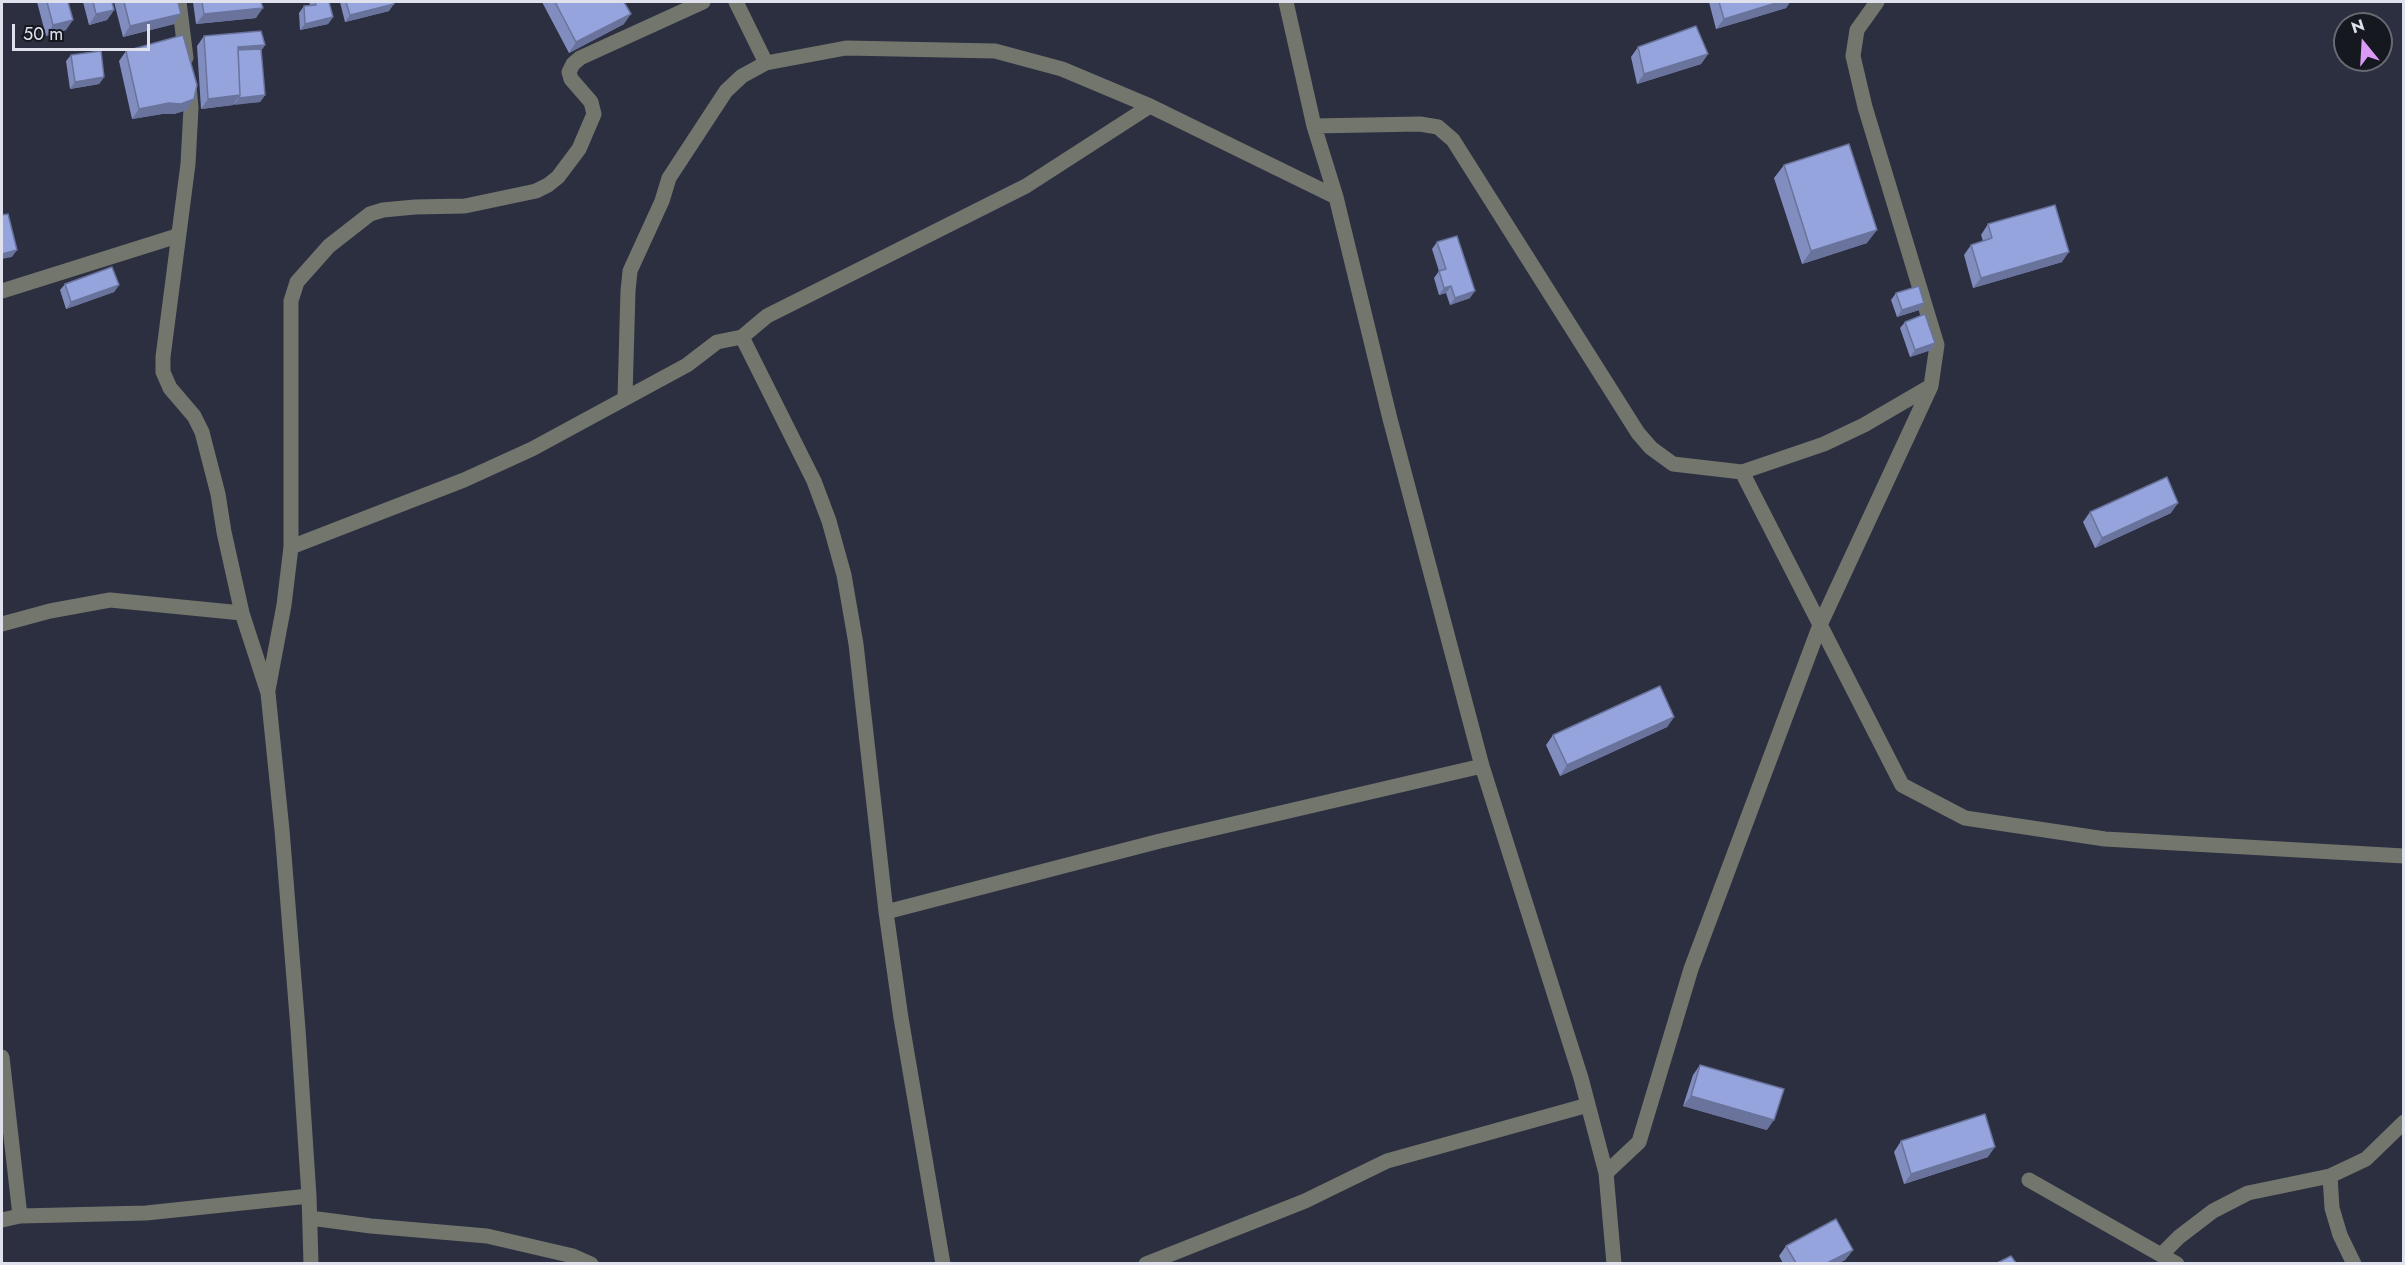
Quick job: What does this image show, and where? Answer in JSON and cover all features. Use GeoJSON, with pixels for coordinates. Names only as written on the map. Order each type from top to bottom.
{"type":"FeatureCollection","features":[{"type":"Feature","properties":{"kind":"street"},"geometry":{"type":"LineString","coordinates":[[179,2],[191,108],[188,164],[162,357],[164,372],[170,388],[194,416],[202,432],[218,494],[242,613],[268,693],[285,865],[309,1196],[311,1263]]}},
{"type":"Feature","properties":{"kind":"street"},"geometry":{"type":"LineString","coordinates":[[268,693],[284,605],[291,547],[291,301],[297,282],[329,246],[370,214],[383,210],[415,207],[465,206],[536,190],[548,185],[558,177],[579,149],[594,114],[591,102],[571,79],[569,72],[573,64],[580,58],[703,2]]}},
{"type":"Feature","properties":{"kind":"street"},"geometry":{"type":"LineString","coordinates":[[736,2],[766,63]]}},
{"type":"Feature","properties":{"kind":"street"},"geometry":{"type":"LineString","coordinates":[[1286,2],[1314,126],[1336,197],[1398,451],[1482,766],[1588,1105],[1606,1173],[1614,1263]]}},
{"type":"Feature","properties":{"kind":"street"},"geometry":{"type":"LineString","coordinates":[[1606,1173],[1639,1142],[1690,969],[1820,625],[1931,386],[1937,345],[1865,107],[1853,56],[1857,30],[1877,2]]}},
{"type":"Feature","properties":{"kind":"street"},"geometry":{"type":"LineString","coordinates":[[625,397],[630,272],[662,201],[669,178],[726,91],[742,76],[766,63],[846,48],[995,51],[1062,69],[1150,106],[1336,197]]}},
{"type":"Feature","properties":{"kind":"street"},"geometry":{"type":"LineString","coordinates":[[291,547],[464,480],[532,449],[687,365],[717,342],[742,337],[768,316],[1026,186],[1150,106]]}},
{"type":"Feature","properties":{"kind":"street"},"geometry":{"type":"LineString","coordinates":[[1314,126],[1420,124],[1438,127],[1453,140],[1638,433],[1651,448],[1673,464],[1742,472],[1824,444],[1864,425],[1931,386]]}},
{"type":"Feature","properties":{"kind":"street"},"geometry":{"type":"LineString","coordinates":[[2,291],[177,236]]}},
{"type":"Feature","properties":{"kind":"street"},"geometry":{"type":"LineString","coordinates":[[742,337],[814,481],[829,521],[844,575],[856,644],[886,912],[901,1018],[943,1263]]}},
{"type":"Feature","properties":{"kind":"street"},"geometry":{"type":"LineString","coordinates":[[1742,472],[1902,785],[1965,818],[2104,839],[2403,856]]}},
{"type":"Feature","properties":{"kind":"street"},"geometry":{"type":"LineString","coordinates":[[2,624],[50,611],[110,600],[242,613]]}},
{"type":"Feature","properties":{"kind":"street"},"geometry":{"type":"LineString","coordinates":[[886,912],[1160,841],[1315,807],[1482,766]]}},
{"type":"Feature","properties":{"kind":"street"},"geometry":{"type":"LineString","coordinates":[[2,1057],[20,1216]]}},
{"type":"Feature","properties":{"kind":"street"},"geometry":{"type":"LineString","coordinates":[[1146,1263],[1305,1201],[1387,1161],[1588,1105]]}},
{"type":"Feature","properties":{"kind":"street"},"geometry":{"type":"LineString","coordinates":[[2161,1255],[2179,1237],[2213,1211],[2248,1193],[2330,1176],[2366,1160],[2403,1122]]}},
{"type":"Feature","properties":{"kind":"street"},"geometry":{"type":"LineString","coordinates":[[2330,1176],[2332,1208],[2340,1235],[2354,1263]]}},
{"type":"Feature","properties":{"kind":"street"},"geometry":{"type":"LineString","coordinates":[[2029,1180],[2176,1263]]}},
{"type":"Feature","properties":{"kind":"street"},"geometry":{"type":"LineString","coordinates":[[2,1220],[20,1216],[146,1213],[309,1196]]}},
{"type":"Feature","properties":{"kind":"street"},"geometry":{"type":"LineString","coordinates":[[310,1218],[487,1236],[591,1263]]}},
{"type":"Feature","properties":{"kind":"building"},"geometry":{"type":"Polygon","coordinates":[[[47,2],[68,2],[73,20],[53,25],[47,2]]]}},
{"type":"Feature","properties":{"kind":"building"},"geometry":{"type":"Polygon","coordinates":[[[93,2],[112,2],[114,10],[96,14],[93,2]]]}},
{"type":"Feature","properties":{"kind":"building"},"geometry":{"type":"Polygon","coordinates":[[[124,2],[178,2],[181,14],[130,26],[124,2]]]}},
{"type":"Feature","properties":{"kind":"building"},"geometry":{"type":"Polygon","coordinates":[[[202,2],[261,2],[263,8],[204,14],[202,2]]]}},
{"type":"Feature","properties":{"kind":"building"},"geometry":{"type":"Polygon","coordinates":[[[315,2],[329,2],[333,17],[305,24],[304,6],[316,5],[315,2]]]}},
{"type":"Feature","properties":{"kind":"building"},"geometry":{"type":"Polygon","coordinates":[[[346,2],[393,2],[394,4],[350,15],[346,2]]]}},
{"type":"Feature","properties":{"kind":"building"},"geometry":{"type":"Polygon","coordinates":[[[555,2],[624,2],[631,14],[576,42],[555,2]]]}},
{"type":"Feature","properties":{"kind":"building"},"geometry":{"type":"Polygon","coordinates":[[[1719,2],[1779,2],[1724,19],[1719,2]]]}},
{"type":"Feature","properties":{"kind":"building"},"geometry":{"type":"Polygon","coordinates":[[[1696,26],[1708,54],[1644,74],[1638,47],[1696,26]]]}},
{"type":"Feature","properties":{"kind":"building"},"geometry":{"type":"Polygon","coordinates":[[[261,31],[265,45],[238,47],[240,95],[208,99],[204,36],[261,31]]]}},
{"type":"Feature","properties":{"kind":"building"},"geometry":{"type":"Polygon","coordinates":[[[183,35],[197,85],[194,99],[181,104],[169,103],[139,109],[126,51],[183,35]]]}},
{"type":"Feature","properties":{"kind":"building"},"geometry":{"type":"Polygon","coordinates":[[[261,49],[265,95],[239,98],[238,50],[261,49]]]}},
{"type":"Feature","properties":{"kind":"building"},"geometry":{"type":"Polygon","coordinates":[[[101,51],[104,77],[75,82],[71,55],[101,51]]]}},
{"type":"Feature","properties":{"kind":"building"},"geometry":{"type":"Polygon","coordinates":[[[1849,144],[1877,230],[1811,251],[1784,165],[1849,144]]]}},
{"type":"Feature","properties":{"kind":"building"},"geometry":{"type":"Polygon","coordinates":[[[2055,205],[2069,252],[1981,278],[1971,245],[1992,238],[1988,224],[2055,205]]]}},
{"type":"Feature","properties":{"kind":"building"},"geometry":{"type":"Polygon","coordinates":[[[8,214],[17,250],[2,254],[2,215],[8,214]]]}},
{"type":"Feature","properties":{"kind":"building"},"geometry":{"type":"Polygon","coordinates":[[[1457,236],[1475,291],[1455,298],[1451,286],[1444,288],[1439,271],[1446,269],[1437,242],[1457,236]]]}},
{"type":"Feature","properties":{"kind":"building"},"geometry":{"type":"Polygon","coordinates":[[[112,267],[119,285],[71,302],[65,284],[112,267]]]}},
{"type":"Feature","properties":{"kind":"building"},"geometry":{"type":"Polygon","coordinates":[[[1919,286],[1924,303],[1902,310],[1896,293],[1919,286]]]}},
{"type":"Feature","properties":{"kind":"building"},"geometry":{"type":"Polygon","coordinates":[[[1925,314],[1935,343],[1915,350],[1905,322],[1925,314]]]}},
{"type":"Feature","properties":{"kind":"building"},"geometry":{"type":"Polygon","coordinates":[[[2167,477],[2178,503],[2102,538],[2090,512],[2167,477]]]}},
{"type":"Feature","properties":{"kind":"building"},"geometry":{"type":"Polygon","coordinates":[[[1660,686],[1674,717],[1567,765],[1553,735],[1660,686]]]}},
{"type":"Feature","properties":{"kind":"building"},"geometry":{"type":"Polygon","coordinates":[[[1700,1065],[1784,1089],[1774,1120],[1691,1096],[1700,1065]]]}},
{"type":"Feature","properties":{"kind":"building"},"geometry":{"type":"Polygon","coordinates":[[[1985,1114],[1995,1147],[1911,1174],[1901,1141],[1985,1114]]]}},
{"type":"Feature","properties":{"kind":"building"},"geometry":{"type":"Polygon","coordinates":[[[1836,1219],[1853,1250],[1827,1263],[1796,1263],[1786,1246],[1836,1219]]]}},
{"type":"Feature","properties":{"kind":"building"},"geometry":{"type":"Polygon","coordinates":[[[2011,1256],[2016,1263],[1997,1263],[2011,1256]]]}}]}
